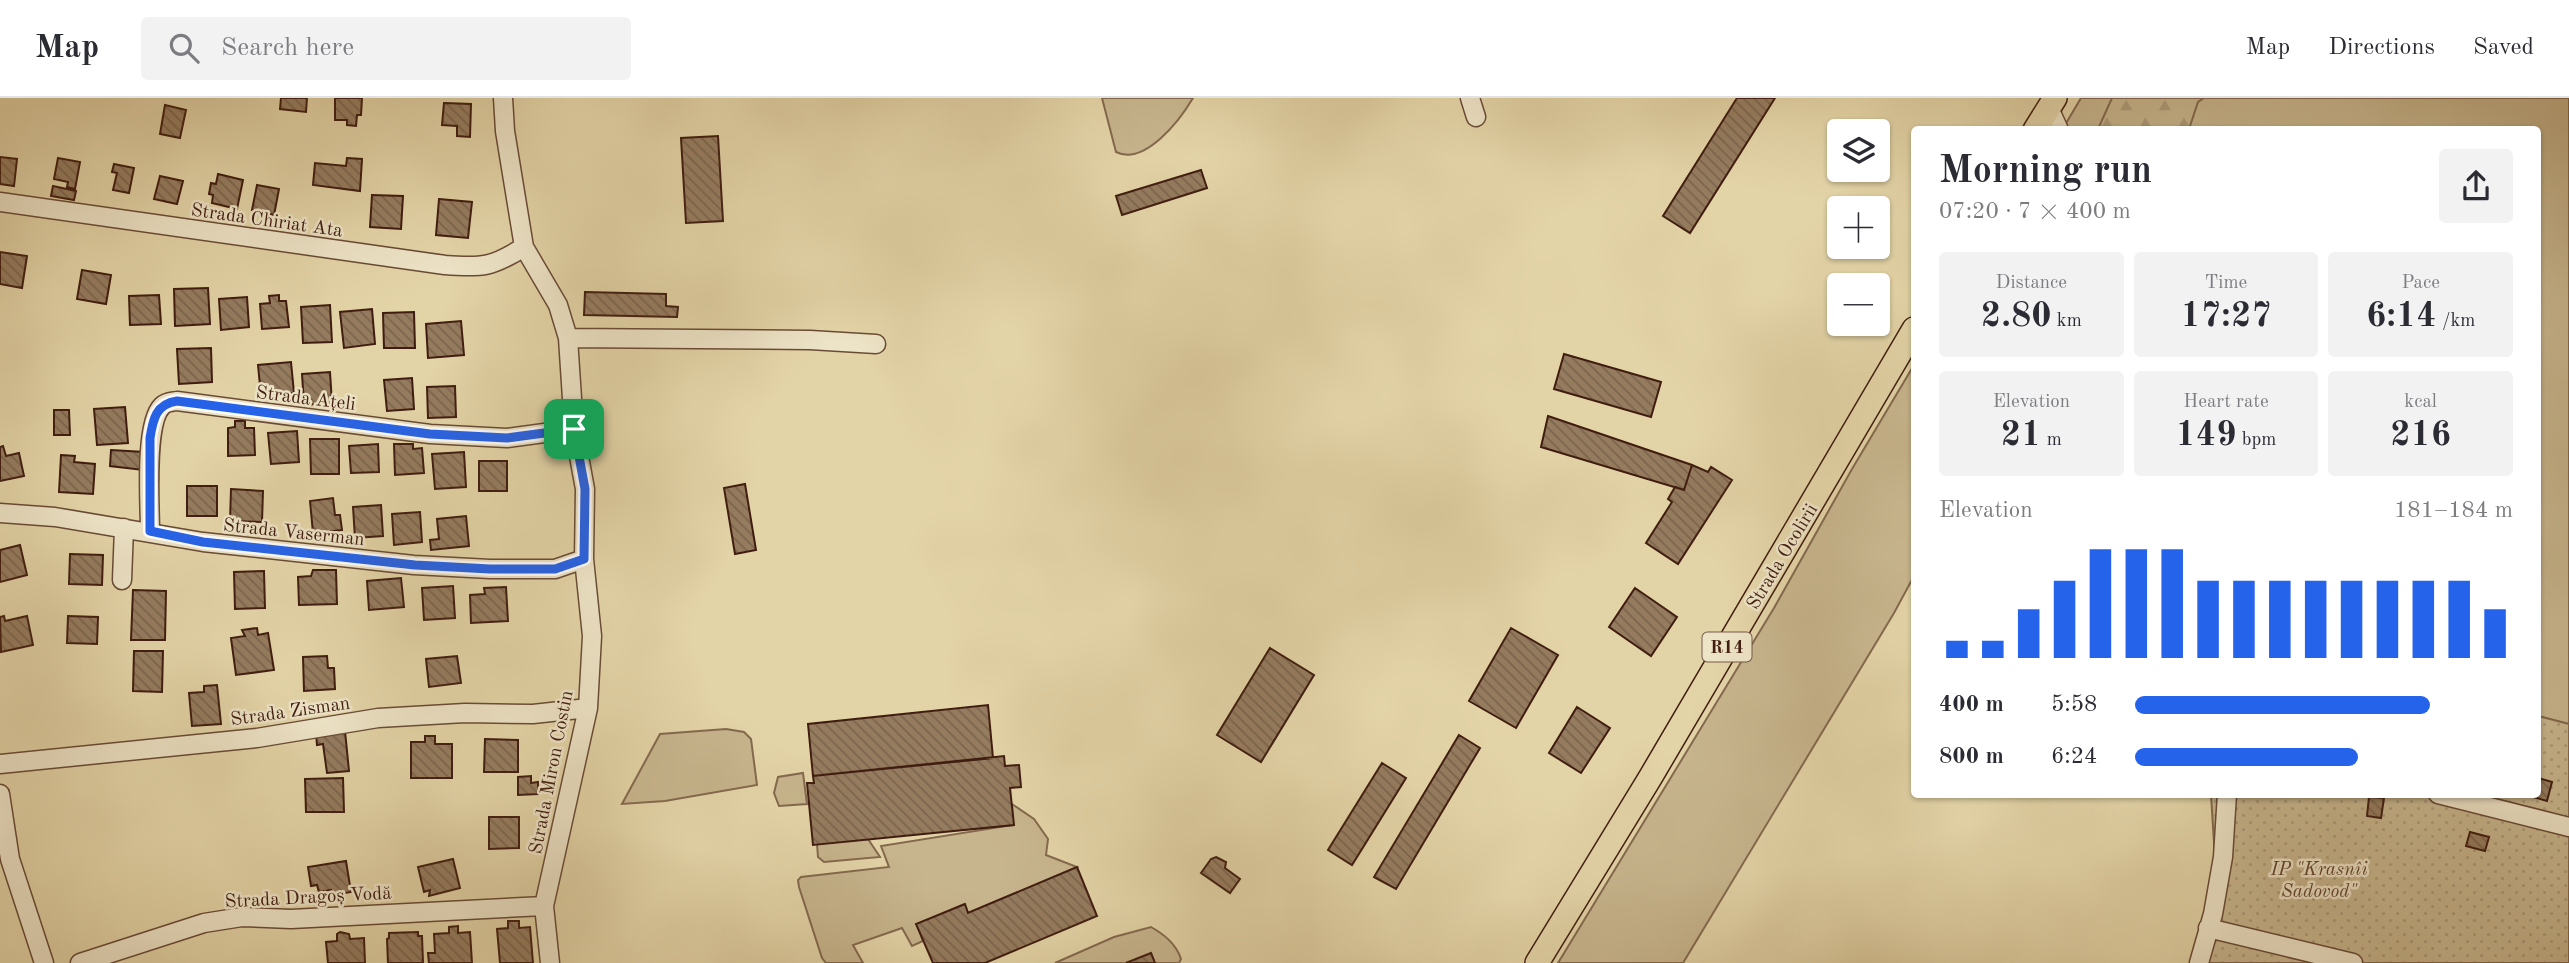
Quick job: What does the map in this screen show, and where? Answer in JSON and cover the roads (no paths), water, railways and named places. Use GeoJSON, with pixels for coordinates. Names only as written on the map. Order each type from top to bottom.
{"type":"FeatureCollection","features":[{"type":"Feature","properties":{"kind":"main road"},"geometry":{"type":"LineString","coordinates":[[2038,126],[2052,103]]}},
{"type":"Feature","properties":{"kind":"main road","name":"Strada Ocolirii"},"geometry":{"type":"LineString","coordinates":[[1537,963],[1650,778],[1911,334]]}},
{"type":"Feature","properties":{"kind":"street","name":"Strada Miron Costin"},"geometry":{"type":"LineString","coordinates":[[503,98],[505,131],[524,247],[558,305],[568,338],[574,429],[585,489],[584,559],[592,636],[588,708],[544,905],[550,963]]}},
{"type":"Feature","properties":{"kind":"street"},"geometry":{"type":"LineString","coordinates":[[1471,98],[1476,117]]}},
{"type":"Feature","properties":{"kind":"street"},"geometry":{"type":"LineString","coordinates":[[2052,103],[2058,126]]}},
{"type":"Feature","properties":{"kind":"street","name":"Strada Chiriat Ata"},"geometry":{"type":"LineString","coordinates":[[0,202],[479,268],[501,261],[524,247]]}},
{"type":"Feature","properties":{"kind":"street"},"geometry":{"type":"LineString","coordinates":[[568,338],[810,340],[876,344]]}},
{"type":"Feature","properties":{"kind":"street","name":"Strada Ațeli"},"geometry":{"type":"LineString","coordinates":[[150,531],[150,438],[159,408],[166,402],[177,401],[430,434],[507,438],[574,429]]}},
{"type":"Feature","properties":{"kind":"street","name":"Strada Vaserman"},"geometry":{"type":"LineString","coordinates":[[0,513],[55,517],[203,542],[415,565],[555,569],[584,559]]}},
{"type":"Feature","properties":{"kind":"street"},"geometry":{"type":"LineString","coordinates":[[122,580],[124,528]]}},
{"type":"Feature","properties":{"kind":"street","name":"Strada Zisman"},"geometry":{"type":"LineString","coordinates":[[0,764],[257,738],[379,718],[465,713],[533,714],[588,708]]}},
{"type":"Feature","properties":{"kind":"street"},"geometry":{"type":"LineString","coordinates":[[0,794],[10,859],[44,963]]}},
{"type":"Feature","properties":{"kind":"street"},"geometry":{"type":"LineString","coordinates":[[2199,963],[2223,857],[2227,798]]}},
{"type":"Feature","properties":{"kind":"street"},"geometry":{"type":"LineString","coordinates":[[2454,798],[2569,827]]}},
{"type":"Feature","properties":{"kind":"street","name":"Strada Dragoș Vodă"},"geometry":{"type":"LineString","coordinates":[[80,963],[204,923],[242,917],[291,919],[544,905]]}},
{"type":"Feature","properties":{"kind":"street"},"geometry":{"type":"LineString","coordinates":[[2208,928],[2353,963]]}},
{"type":"Feature","properties":{"kind":"park label","name":"IP \"Krasnîi Sadovod\""},"geometry":{"type":"Point","coordinates":[2319,879]}}]}
